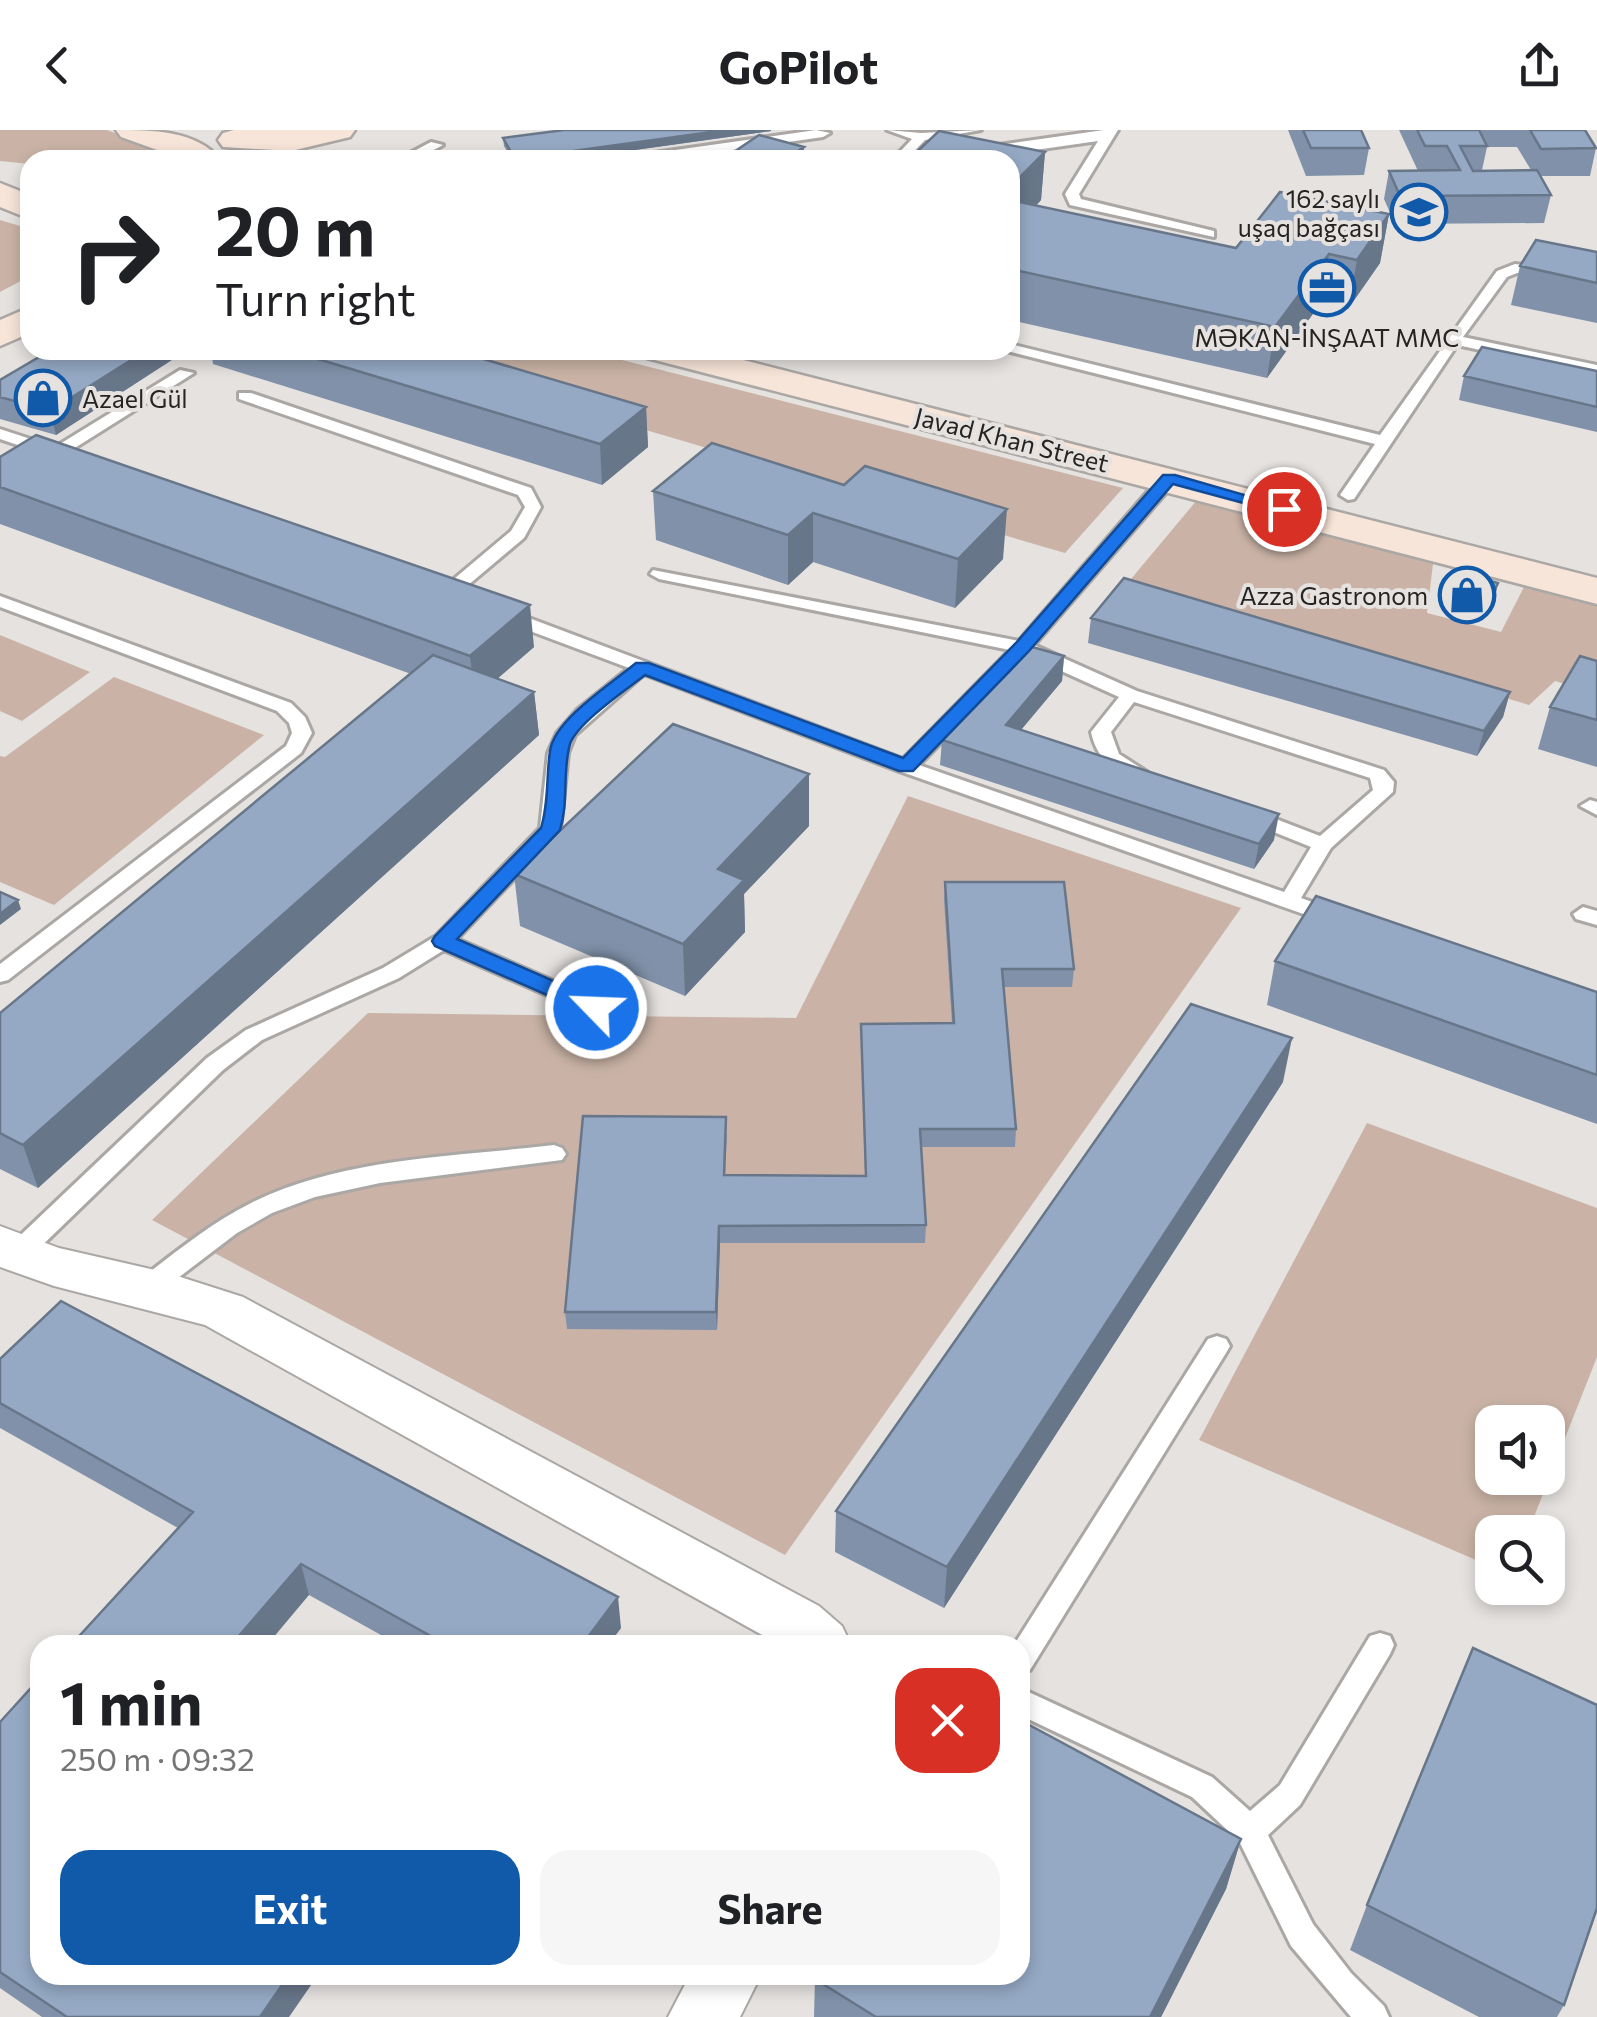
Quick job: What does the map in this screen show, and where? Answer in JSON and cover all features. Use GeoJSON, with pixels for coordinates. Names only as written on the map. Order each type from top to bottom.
{"type":"FeatureCollection","features":[{"type":"Feature","properties":{"kind":"street"},"geometry":{"type":"LineString","coordinates":[[132,130],[189,150]]}},
{"type":"Feature","properties":{"kind":"street"},"geometry":{"type":"LineString","coordinates":[[198,130],[246,150]]}},
{"type":"Feature","properties":{"kind":"street"},"geometry":{"type":"LineString","coordinates":[[266,150],[339,130]]}},
{"type":"Feature","properties":{"kind":"street"},"geometry":{"type":"LineString","coordinates":[[317,150],[353,130]]}},
{"type":"Feature","properties":{"kind":"street","name":"Javad Khan Street"},"geometry":{"type":"LineString","coordinates":[[700,360],[1597,590]]}},
{"type":"Feature","properties":{"kind":"street","name":"Javad Khan Street"},"geometry":{"type":"LineString","coordinates":[[823,360],[1597,560]]}},
{"type":"Feature","properties":{"kind":"street"},"geometry":{"type":"LineString","coordinates":[[9,1249],[52,1268],[148,1287],[224,1311],[798,1624],[811,1635]]}},
{"type":"Feature","properties":{"kind":"street"},"geometry":{"type":"LineString","coordinates":[[702,2017],[722,1985]]}},
{"type":"Feature","properties":{"kind":"lane"},"geometry":{"type":"LineString","coordinates":[[894,130],[921,137],[974,130]]}},
{"type":"Feature","properties":{"kind":"lane"},"geometry":{"type":"LineString","coordinates":[[701,150],[823,132]]}},
{"type":"Feature","properties":{"kind":"lane"},"geometry":{"type":"LineString","coordinates":[[992,150],[1109,133]]}},
{"type":"Feature","properties":{"kind":"lane"},"geometry":{"type":"LineString","coordinates":[[1109,133],[1072,194],[1075,202],[1209,234]]}},
{"type":"Feature","properties":{"kind":"lane"},"geometry":{"type":"LineString","coordinates":[[909,150],[921,137]]}},
{"type":"Feature","properties":{"kind":"lane"},"geometry":{"type":"LineString","coordinates":[[425,150],[436,145]]}},
{"type":"Feature","properties":{"kind":"lane"},"geometry":{"type":"LineString","coordinates":[[1348,495],[1502,274],[1515,268],[1597,277]]}},
{"type":"Feature","properties":{"kind":"lane"},"geometry":{"type":"LineString","coordinates":[[1454,340],[1597,370]]}},
{"type":"Feature","properties":{"kind":"lane"},"geometry":{"type":"LineString","coordinates":[[1020,351],[1384,441]]}},
{"type":"Feature","properties":{"kind":"lane"},"geometry":{"type":"LineString","coordinates":[[0,434],[65,456],[186,373]]}},
{"type":"Feature","properties":{"kind":"lane"},"geometry":{"type":"LineString","coordinates":[[246,396],[525,492],[533,507],[518,534],[456,596],[906,766],[1362,928]]}},
{"type":"Feature","properties":{"kind":"lane"},"geometry":{"type":"LineString","coordinates":[[906,766],[1023,647],[1169,478]]}},
{"type":"Feature","properties":{"kind":"lane"},"geometry":{"type":"LineString","coordinates":[[659,574],[1023,647],[1130,696],[1377,774],[1384,782],[1382,792],[1323,844],[1290,901]]}},
{"type":"Feature","properties":{"kind":"lane"},"geometry":{"type":"LineString","coordinates":[[0,601],[284,706],[298,721],[302,733],[294,749],[0,975]]}},
{"type":"Feature","properties":{"kind":"lane"},"geometry":{"type":"LineString","coordinates":[[9,1249],[215,1064],[254,1034],[390,973],[443,941],[550,830],[557,808],[560,746],[568,730],[642,667]]}},
{"type":"Feature","properties":{"kind":"lane"},"geometry":{"type":"LineString","coordinates":[[1130,696],[1101,732],[1103,751],[1118,765],[1156,779]]}},
{"type":"Feature","properties":{"kind":"lane"},"geometry":{"type":"LineString","coordinates":[[1230,808],[1323,844]]}},
{"type":"Feature","properties":{"kind":"lane"},"geometry":{"type":"LineString","coordinates":[[443,941],[596,1008]]}},
{"type":"Feature","properties":{"kind":"lane"},"geometry":{"type":"LineString","coordinates":[[148,1287],[218,1233],[279,1200],[327,1183],[554,1154]]}},
{"type":"Feature","properties":{"kind":"lane"},"geometry":{"type":"LineString","coordinates":[[1030,1646],[1217,1346]]}},
{"type":"Feature","properties":{"kind":"lane"},"geometry":{"type":"LineString","coordinates":[[1250,1831],[1290,1795],[1380,1645]]}},
{"type":"Feature","properties":{"kind":"lane"},"geometry":{"type":"LineString","coordinates":[[1030,1706],[1202,1787],[1250,1831],[1302,1936],[1340,1984],[1374,2017]]}},
{"type":"Feature","properties":{"kind":"shaded area"},"geometry":{"type":"Polygon","coordinates":[[[0,130],[107,130],[160,150],[20,150],[20,163],[0,161],[0,130]]]}},
{"type":"Feature","properties":{"kind":"shaded area"},"geometry":{"type":"Polygon","coordinates":[[[0,220],[20,226],[20,281],[0,292],[0,220]]]}},
{"type":"Feature","properties":{"kind":"shaded area"},"geometry":{"type":"Polygon","coordinates":[[[407,360],[622,360],[1123,488],[1065,553],[407,360]]]}},
{"type":"Feature","properties":{"kind":"shaded area"},"geometry":{"type":"Polygon","coordinates":[[[1197,500],[1433,564],[1427,613],[1501,632],[1525,585],[1597,604],[1597,693],[1555,681],[1529,705],[1126,585],[1197,500]]]}},
{"type":"Feature","properties":{"kind":"shaded area"},"geometry":{"type":"Polygon","coordinates":[[[0,635],[90,672],[22,721],[0,711],[0,635]]]}},
{"type":"Feature","properties":{"kind":"shaded area"},"geometry":{"type":"Polygon","coordinates":[[[114,677],[264,735],[54,905],[0,882],[0,756],[5,757],[114,677]]]}},
{"type":"Feature","properties":{"kind":"shaded area"},"geometry":{"type":"Polygon","coordinates":[[[908,796],[1241,908],[785,1555],[152,1220],[368,1013],[796,1018],[908,796]]]}},
{"type":"Feature","properties":{"kind":"shaded area"},"geometry":{"type":"Polygon","coordinates":[[[1367,1123],[1597,1208],[1597,1357],[1565,1438],[1565,1405],[1475,1405],[1475,1495],[1543,1495],[1535,1515],[1475,1515],[1475,1560],[1199,1440],[1367,1123]]]}},
{"type":"Feature","properties":{"kind":"building"},"geometry":{"type":"Polygon","coordinates":[[[564,130],[726,130],[580,150],[510,150],[503,138],[564,130]]]}},
{"type":"Feature","properties":{"kind":"building"},"geometry":{"type":"Polygon","coordinates":[[[1303,130],[1361,130],[1369,148],[1311,148],[1303,130]]]}},
{"type":"Feature","properties":{"kind":"building"},"geometry":{"type":"Polygon","coordinates":[[[1417,130],[1479,130],[1487,146],[1460,146],[1473,171],[1537,170],[1551,195],[1400,196],[1389,171],[1460,170],[1447,146],[1425,146],[1417,130]]]}},
{"type":"Feature","properties":{"kind":"building"},"geometry":{"type":"Polygon","coordinates":[[[1530,130],[1585,130],[1596,148],[1541,149],[1530,130]]]}},
{"type":"Feature","properties":{"kind":"building"},"geometry":{"type":"Polygon","coordinates":[[[939,131],[1045,152],[1020,177],[1020,150],[919,150],[939,131]]]}},
{"type":"Feature","properties":{"kind":"building"},"geometry":{"type":"Polygon","coordinates":[[[759,135],[804,147],[799,150],[737,150],[759,135]]]}},
{"type":"Feature","properties":{"kind":"building"},"geometry":{"type":"Polygon","coordinates":[[[1280,192],[1389,214],[1357,260],[1329,254],[1275,327],[1020,271],[1020,202],[1236,248],[1280,192]]]}},
{"type":"Feature","properties":{"kind":"building"},"geometry":{"type":"Polygon","coordinates":[[[1536,240],[1597,252],[1597,283],[1520,266],[1536,240]]]}},
{"type":"Feature","properties":{"kind":"building"},"geometry":{"type":"Polygon","coordinates":[[[1482,347],[1597,371],[1597,407],[1464,376],[1482,347]]]}},
{"type":"Feature","properties":{"kind":"building"},"geometry":{"type":"Polygon","coordinates":[[[34,360],[131,360],[50,411],[0,397],[0,380],[34,360]]]}},
{"type":"Feature","properties":{"kind":"building"},"geometry":{"type":"Polygon","coordinates":[[[321,360],[487,360],[646,407],[600,444],[321,360]]]}},
{"type":"Feature","properties":{"kind":"building"},"geometry":{"type":"Polygon","coordinates":[[[36,435],[530,605],[470,656],[0,487],[0,457],[36,435]]]}},
{"type":"Feature","properties":{"kind":"building"},"geometry":{"type":"Polygon","coordinates":[[[712,443],[844,485],[865,466],[1007,509],[958,559],[813,513],[788,535],[653,491],[712,443]]]}},
{"type":"Feature","properties":{"kind":"building"},"geometry":{"type":"Polygon","coordinates":[[[1455,571],[1498,583],[1485,608],[1442,595],[1455,571]]]}},
{"type":"Feature","properties":{"kind":"building"},"geometry":{"type":"Polygon","coordinates":[[[1124,578],[1510,692],[1484,731],[1091,618],[1124,578]]]}},
{"type":"Feature","properties":{"kind":"building"},"geometry":{"type":"Polygon","coordinates":[[[1022,644],[1064,656],[1006,725],[1279,814],[1259,844],[942,740],[1022,644]]]}},
{"type":"Feature","properties":{"kind":"building"},"geometry":{"type":"Polygon","coordinates":[[[433,655],[534,692],[23,1145],[0,1133],[0,1013],[433,655]]]}},
{"type":"Feature","properties":{"kind":"building"},"geometry":{"type":"Polygon","coordinates":[[[1580,656],[1597,661],[1597,720],[1550,707],[1580,656]]]}},
{"type":"Feature","properties":{"kind":"building"},"geometry":{"type":"Polygon","coordinates":[[[673,724],[809,774],[718,869],[744,880],[683,944],[514,874],[673,724]]]}},
{"type":"Feature","properties":{"kind":"building"},"geometry":{"type":"Polygon","coordinates":[[[945,882],[1064,882],[1074,969],[1002,969],[1016,1129],[920,1129],[926,1225],[719,1226],[716,1312],[565,1312],[583,1116],[726,1117],[724,1175],[866,1176],[861,1024],[954,1023],[945,882]]]}},
{"type":"Feature","properties":{"kind":"building"},"geometry":{"type":"Polygon","coordinates":[[[0,892],[18,900],[0,914],[0,892]]]}},
{"type":"Feature","properties":{"kind":"building"},"geometry":{"type":"Polygon","coordinates":[[[1316,896],[1597,992],[1597,1075],[1275,961],[1316,896]]]}},
{"type":"Feature","properties":{"kind":"building"},"geometry":{"type":"Polygon","coordinates":[[[1191,1004],[1292,1038],[947,1567],[836,1511],[1191,1004]]]}},
{"type":"Feature","properties":{"kind":"building"},"geometry":{"type":"Polygon","coordinates":[[[61,1301],[618,1597],[590,1635],[429,1635],[301,1564],[240,1635],[80,1635],[193,1512],[0,1403],[0,1359],[61,1301]]]}},
{"type":"Feature","properties":{"kind":"building"},"geometry":{"type":"Polygon","coordinates":[[[1473,1648],[1597,1705],[1597,1908],[1564,2005],[1367,1905],[1473,1648]]]}},
{"type":"Feature","properties":{"kind":"building"},"geometry":{"type":"Polygon","coordinates":[[[30,1689],[30,1985],[282,1985],[260,2017],[67,2017],[0,1972],[0,1722],[30,1689]]]}},
{"type":"Feature","properties":{"kind":"building"},"geometry":{"type":"Polygon","coordinates":[[[1030,1725],[1241,1839],[1150,2017],[876,2017],[825,1985],[1030,1985],[1030,1725]]]}},
{"type":"Feature","properties":{"kind":"place","name":"162 saylı uşaq bağçası"},"geometry":{"type":"Point","coordinates":[1419,212]}},
{"type":"Feature","properties":{"kind":"place","name":"MƏKAN-İNŞAAT MMC"},"geometry":{"type":"Point","coordinates":[1327,288]}},
{"type":"Feature","properties":{"kind":"place","name":"Azael Gül"},"geometry":{"type":"Point","coordinates":[43,398]}},
{"type":"Feature","properties":{"kind":"place","name":"Azza Gastronom"},"geometry":{"type":"Point","coordinates":[1467,595]}},
{"type":"Feature","properties":{"kind":"route"},"geometry":{"type":"LineString","coordinates":[[596,1008],[443,941],[550,830],[557,808],[560,746],[568,730],[642,667],[906,766],[1023,647],[1169,478],[1284,509]]}}]}
